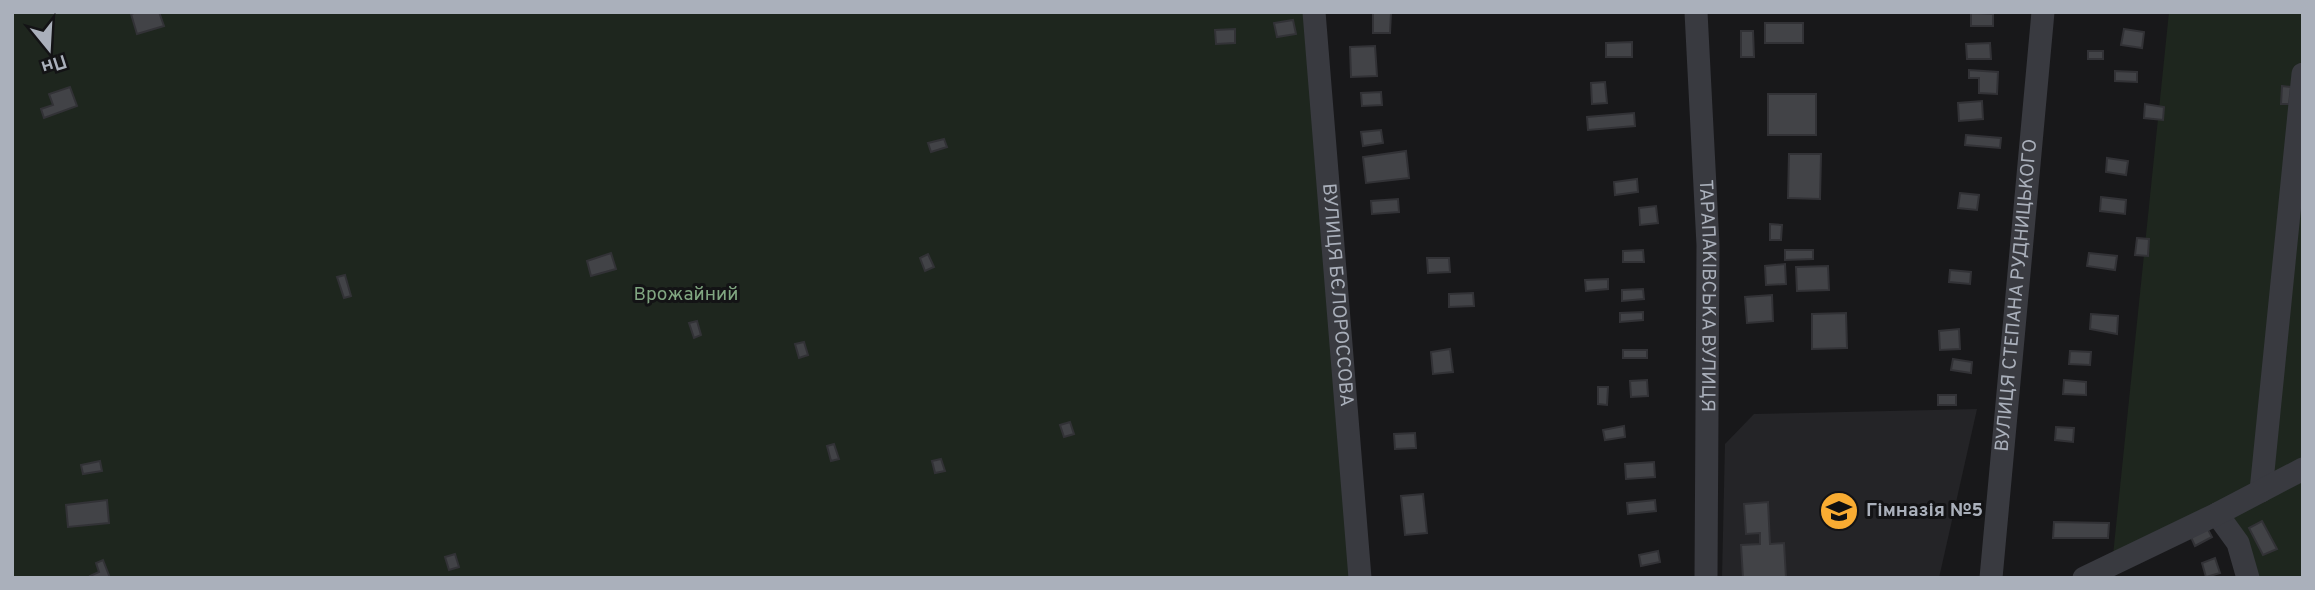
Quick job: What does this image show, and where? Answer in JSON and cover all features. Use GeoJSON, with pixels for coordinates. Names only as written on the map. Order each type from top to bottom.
{"type":"FeatureCollection","features":[{"type":"Feature","properties":{"kind":"street","name":"ВУЛИЦЯ БЄЛОРОССОВА"},"geometry":{"type":"LineString","coordinates":[[1314,12],[1360,578]]}},
{"type":"Feature","properties":{"kind":"street","name":"ТАРАПАКІВСЬКА ВУЛИЦЯ"},"geometry":{"type":"LineString","coordinates":[[1696,12],[1708,245],[1706,578]]}},
{"type":"Feature","properties":{"kind":"street","name":"ВУЛИЦЯ СТЕПАНА РУДНИЦЬКОГО"},"geometry":{"type":"LineString","coordinates":[[1991,578],[2043,12]]}},
{"type":"Feature","properties":{"kind":"street"},"geometry":{"type":"LineString","coordinates":[[2261,491],[2303,74]]}},
{"type":"Feature","properties":{"kind":"street"},"geometry":{"type":"LineString","coordinates":[[2084,578],[2217,514],[2303,468]]}},
{"type":"Feature","properties":{"kind":"street"},"geometry":{"type":"LineString","coordinates":[[2217,514],[2238,543],[2248,578]]}},
{"type":"Feature","properties":{"kind":"shaded area","name":"Гімназія №5"},"geometry":{"type":"Polygon","coordinates":[[[1977,409],[1939,578],[1722,578],[1725,444],[1754,414],[1977,409]]]}},
{"type":"Feature","properties":{"kind":"green space","name":"Врожайний"},"geometry":{"type":"Polygon","coordinates":[[[12,12],[1314,12],[1360,578],[12,578],[12,12]]]}},
{"type":"Feature","properties":{"kind":"green space"},"geometry":{"type":"Polygon","coordinates":[[[2169,12],[2303,12],[2303,578],[2248,578],[2217,514],[2112,565],[2169,12]]]}},
{"type":"Feature","properties":{"kind":"building"},"geometry":{"type":"Polygon","coordinates":[[[159,12],[164,26],[137,34],[131,14],[159,12]]]}},
{"type":"Feature","properties":{"kind":"building"},"geometry":{"type":"Polygon","coordinates":[[[1373,12],[1391,12],[1390,33],[1373,33],[1373,12]]]}},
{"type":"Feature","properties":{"kind":"building"},"geometry":{"type":"Polygon","coordinates":[[[1971,13],[1993,14],[1993,26],[1971,26],[1971,13]]]}},
{"type":"Feature","properties":{"kind":"building"},"geometry":{"type":"Polygon","coordinates":[[[1293,20],[1296,34],[1277,37],[1274,23],[1293,20]]]}},
{"type":"Feature","properties":{"kind":"building"},"geometry":{"type":"Polygon","coordinates":[[[1765,23],[1803,23],[1803,43],[1765,43],[1765,23]]]}},
{"type":"Feature","properties":{"kind":"building"},"geometry":{"type":"Polygon","coordinates":[[[1235,29],[1235,43],[1216,44],[1215,30],[1235,29]]]}},
{"type":"Feature","properties":{"kind":"building"},"geometry":{"type":"Polygon","coordinates":[[[2124,29],[2144,32],[2142,48],[2121,45],[2124,29]]]}},
{"type":"Feature","properties":{"kind":"building"},"geometry":{"type":"Polygon","coordinates":[[[1741,31],[1753,31],[1754,57],[1741,57],[1741,31]]]}},
{"type":"Feature","properties":{"kind":"building"},"geometry":{"type":"Polygon","coordinates":[[[1632,42],[1632,57],[1606,57],[1606,43],[1632,42]]]}},
{"type":"Feature","properties":{"kind":"building"},"geometry":{"type":"Polygon","coordinates":[[[1990,43],[1991,59],[1967,59],[1966,44],[1990,43]]]}},
{"type":"Feature","properties":{"kind":"building"},"geometry":{"type":"Polygon","coordinates":[[[1375,46],[1377,76],[1351,77],[1350,47],[1375,46]]]}},
{"type":"Feature","properties":{"kind":"building"},"geometry":{"type":"Polygon","coordinates":[[[2088,51],[2103,51],[2103,59],[2088,59],[2088,51]]]}},
{"type":"Feature","properties":{"kind":"building"},"geometry":{"type":"Polygon","coordinates":[[[1969,70],[1998,72],[1997,94],[1979,93],[1979,78],[1969,78],[1969,70]]]}},
{"type":"Feature","properties":{"kind":"building"},"geometry":{"type":"Polygon","coordinates":[[[2115,71],[2137,72],[2137,82],[2115,81],[2115,71]]]}},
{"type":"Feature","properties":{"kind":"building"},"geometry":{"type":"Polygon","coordinates":[[[1605,82],[1607,103],[1592,104],[1591,83],[1605,82]]]}},
{"type":"Feature","properties":{"kind":"building"},"geometry":{"type":"Polygon","coordinates":[[[2282,86],[2291,87],[2289,104],[2281,104],[2282,86]]]}},
{"type":"Feature","properties":{"kind":"building"},"geometry":{"type":"Polygon","coordinates":[[[70,87],[77,106],[44,118],[41,109],[53,105],[49,94],[70,87]]]}},
{"type":"Feature","properties":{"kind":"building"},"geometry":{"type":"Polygon","coordinates":[[[1381,92],[1382,105],[1362,106],[1361,93],[1381,92]]]}},
{"type":"Feature","properties":{"kind":"building"},"geometry":{"type":"Polygon","coordinates":[[[1768,94],[1816,94],[1816,135],[1768,135],[1768,94]]]}},
{"type":"Feature","properties":{"kind":"building"},"geometry":{"type":"Polygon","coordinates":[[[1982,101],[1983,119],[1959,121],[1958,103],[1982,101]]]}},
{"type":"Feature","properties":{"kind":"building"},"geometry":{"type":"Polygon","coordinates":[[[2145,104],[2164,107],[2163,120],[2144,118],[2145,104]]]}},
{"type":"Feature","properties":{"kind":"building"},"geometry":{"type":"Polygon","coordinates":[[[1634,113],[1635,126],[1588,130],[1587,117],[1634,113]]]}},
{"type":"Feature","properties":{"kind":"building"},"geometry":{"type":"Polygon","coordinates":[[[1381,130],[1383,143],[1363,146],[1361,132],[1381,130]]]}},
{"type":"Feature","properties":{"kind":"building"},"geometry":{"type":"Polygon","coordinates":[[[1966,135],[2001,138],[2000,148],[1965,145],[1966,135]]]}},
{"type":"Feature","properties":{"kind":"building"},"geometry":{"type":"Polygon","coordinates":[[[944,139],[947,147],[931,152],[928,143],[944,139]]]}},
{"type":"Feature","properties":{"kind":"building"},"geometry":{"type":"Polygon","coordinates":[[[1406,151],[1409,178],[1366,183],[1363,157],[1406,151]]]}},
{"type":"Feature","properties":{"kind":"building"},"geometry":{"type":"Polygon","coordinates":[[[1789,154],[1821,154],[1820,199],[1788,198],[1789,154]]]}},
{"type":"Feature","properties":{"kind":"building"},"geometry":{"type":"Polygon","coordinates":[[[2107,158],[2128,161],[2126,175],[2106,172],[2107,158]]]}},
{"type":"Feature","properties":{"kind":"building"},"geometry":{"type":"Polygon","coordinates":[[[1637,179],[1638,192],[1615,195],[1614,182],[1637,179]]]}},
{"type":"Feature","properties":{"kind":"building"},"geometry":{"type":"Polygon","coordinates":[[[1960,193],[1979,195],[1977,210],[1958,208],[1960,193]]]}},
{"type":"Feature","properties":{"kind":"building"},"geometry":{"type":"Polygon","coordinates":[[[2101,197],[2126,200],[2125,214],[2100,211],[2101,197]]]}},
{"type":"Feature","properties":{"kind":"building"},"geometry":{"type":"Polygon","coordinates":[[[1398,199],[1399,212],[1372,214],[1371,201],[1398,199]]]}},
{"type":"Feature","properties":{"kind":"building"},"geometry":{"type":"Polygon","coordinates":[[[1656,206],[1658,223],[1640,225],[1639,208],[1656,206]]]}},
{"type":"Feature","properties":{"kind":"building"},"geometry":{"type":"Polygon","coordinates":[[[1770,224],[1782,225],[1781,240],[1770,240],[1770,224]]]}},
{"type":"Feature","properties":{"kind":"building"},"geometry":{"type":"Polygon","coordinates":[[[2137,238],[2149,239],[2148,256],[2135,255],[2137,238]]]}},
{"type":"Feature","properties":{"kind":"building"},"geometry":{"type":"Polygon","coordinates":[[[1643,250],[1644,262],[1623,262],[1623,251],[1643,250]]]}},
{"type":"Feature","properties":{"kind":"building"},"geometry":{"type":"Polygon","coordinates":[[[1785,250],[1813,250],[1813,259],[1785,260],[1785,250]]]}},
{"type":"Feature","properties":{"kind":"building"},"geometry":{"type":"Polygon","coordinates":[[[611,253],[616,269],[591,276],[587,261],[611,253]]]}},
{"type":"Feature","properties":{"kind":"building"},"geometry":{"type":"Polygon","coordinates":[[[2089,253],[2117,256],[2115,270],[2087,266],[2089,253]]]}},
{"type":"Feature","properties":{"kind":"building"},"geometry":{"type":"Polygon","coordinates":[[[928,254],[934,267],[925,271],[920,258],[928,254]]]}},
{"type":"Feature","properties":{"kind":"building"},"geometry":{"type":"Polygon","coordinates":[[[1427,258],[1449,258],[1450,272],[1428,273],[1427,258]]]}},
{"type":"Feature","properties":{"kind":"building"},"geometry":{"type":"Polygon","coordinates":[[[1785,264],[1786,284],[1766,285],[1765,266],[1785,264]]]}},
{"type":"Feature","properties":{"kind":"building"},"geometry":{"type":"Polygon","coordinates":[[[1828,266],[1829,290],[1797,291],[1796,267],[1828,266]]]}},
{"type":"Feature","properties":{"kind":"building"},"geometry":{"type":"Polygon","coordinates":[[[1950,270],[1971,272],[1970,284],[1949,282],[1950,270]]]}},
{"type":"Feature","properties":{"kind":"building"},"geometry":{"type":"Polygon","coordinates":[[[345,275],[351,296],[344,298],[337,277],[345,275]]]}},
{"type":"Feature","properties":{"kind":"building"},"geometry":{"type":"Polygon","coordinates":[[[1608,279],[1608,289],[1586,291],[1585,280],[1608,279]]]}},
{"type":"Feature","properties":{"kind":"building"},"geometry":{"type":"Polygon","coordinates":[[[1643,289],[1644,299],[1622,301],[1622,290],[1643,289]]]}},
{"type":"Feature","properties":{"kind":"building"},"geometry":{"type":"Polygon","coordinates":[[[1473,293],[1474,306],[1449,307],[1449,294],[1473,293]]]}},
{"type":"Feature","properties":{"kind":"building"},"geometry":{"type":"Polygon","coordinates":[[[1772,295],[1773,321],[1747,323],[1745,297],[1772,295]]]}},
{"type":"Feature","properties":{"kind":"building"},"geometry":{"type":"Polygon","coordinates":[[[1643,312],[1643,320],[1620,322],[1620,313],[1643,312]]]}},
{"type":"Feature","properties":{"kind":"building"},"geometry":{"type":"Polygon","coordinates":[[[1846,313],[1847,348],[1812,349],[1812,314],[1846,313]]]}},
{"type":"Feature","properties":{"kind":"building"},"geometry":{"type":"Polygon","coordinates":[[[2091,314],[2118,316],[2117,334],[2090,329],[2091,314]]]}},
{"type":"Feature","properties":{"kind":"building"},"geometry":{"type":"Polygon","coordinates":[[[697,321],[701,335],[694,338],[689,323],[697,321]]]}},
{"type":"Feature","properties":{"kind":"building"},"geometry":{"type":"Polygon","coordinates":[[[1959,329],[1960,349],[1940,350],[1939,331],[1959,329]]]}},
{"type":"Feature","properties":{"kind":"building"},"geometry":{"type":"Polygon","coordinates":[[[804,342],[808,355],[799,358],[795,344],[804,342]]]}},
{"type":"Feature","properties":{"kind":"building"},"geometry":{"type":"Polygon","coordinates":[[[1450,349],[1453,372],[1433,374],[1431,352],[1450,349]]]}},
{"type":"Feature","properties":{"kind":"building"},"geometry":{"type":"Polygon","coordinates":[[[1623,350],[1647,350],[1647,358],[1623,358],[1623,350]]]}},
{"type":"Feature","properties":{"kind":"building"},"geometry":{"type":"Polygon","coordinates":[[[2070,351],[2091,352],[2090,365],[2069,364],[2070,351]]]}},
{"type":"Feature","properties":{"kind":"building"},"geometry":{"type":"Polygon","coordinates":[[[1953,359],[1972,362],[1971,373],[1951,370],[1953,359]]]}},
{"type":"Feature","properties":{"kind":"building"},"geometry":{"type":"Polygon","coordinates":[[[1647,380],[1648,396],[1631,397],[1630,381],[1647,380]]]}},
{"type":"Feature","properties":{"kind":"building"},"geometry":{"type":"Polygon","coordinates":[[[2064,380],[2086,382],[2086,395],[2063,394],[2064,380]]]}},
{"type":"Feature","properties":{"kind":"building"},"geometry":{"type":"Polygon","coordinates":[[[1598,387],[1608,387],[1607,405],[1598,404],[1598,387]]]}},
{"type":"Feature","properties":{"kind":"building"},"geometry":{"type":"Polygon","coordinates":[[[1938,395],[1956,395],[1956,405],[1938,405],[1938,395]]]}},
{"type":"Feature","properties":{"kind":"building"},"geometry":{"type":"Polygon","coordinates":[[[1070,422],[1074,434],[1064,437],[1060,425],[1070,422]]]}},
{"type":"Feature","properties":{"kind":"building"},"geometry":{"type":"Polygon","coordinates":[[[1624,426],[1625,437],[1605,440],[1603,430],[1624,426]]]}},
{"type":"Feature","properties":{"kind":"building"},"geometry":{"type":"Polygon","coordinates":[[[2056,427],[2074,428],[2073,442],[2055,440],[2056,427]]]}},
{"type":"Feature","properties":{"kind":"building"},"geometry":{"type":"Polygon","coordinates":[[[1415,433],[1416,448],[1395,449],[1394,434],[1415,433]]]}},
{"type":"Feature","properties":{"kind":"building"},"geometry":{"type":"Polygon","coordinates":[[[834,444],[839,459],[831,461],[827,446],[834,444]]]}},
{"type":"Feature","properties":{"kind":"building"},"geometry":{"type":"Polygon","coordinates":[[[941,459],[945,471],[935,473],[932,461],[941,459]]]}},
{"type":"Feature","properties":{"kind":"building"},"geometry":{"type":"Polygon","coordinates":[[[100,461],[102,471],[83,474],[81,465],[100,461]]]}},
{"type":"Feature","properties":{"kind":"building"},"geometry":{"type":"Polygon","coordinates":[[[1654,462],[1655,477],[1626,479],[1625,464],[1654,462]]]}},
{"type":"Feature","properties":{"kind":"building"},"geometry":{"type":"Polygon","coordinates":[[[1423,494],[1427,533],[1405,535],[1401,496],[1423,494]]]}},
{"type":"Feature","properties":{"kind":"building"},"geometry":{"type":"Polygon","coordinates":[[[107,500],[109,523],[68,527],[66,505],[107,500]]]}},
{"type":"Feature","properties":{"kind":"building"},"geometry":{"type":"Polygon","coordinates":[[[1655,500],[1656,511],[1628,514],[1627,503],[1655,500]]]}},
{"type":"Feature","properties":{"kind":"building"},"geometry":{"type":"Polygon","coordinates":[[[1768,502],[1770,544],[1784,543],[1786,578],[1743,578],[1741,545],[1760,544],[1760,533],[1746,534],[1744,504],[1768,502]]]}},
{"type":"Feature","properties":{"kind":"building"},"geometry":{"type":"Polygon","coordinates":[[[2262,521],[2277,549],[2263,555],[2249,528],[2262,521]]]}},
{"type":"Feature","properties":{"kind":"building"},"geometry":{"type":"Polygon","coordinates":[[[2054,522],[2109,523],[2108,538],[2053,538],[2054,522]]]}},
{"type":"Feature","properties":{"kind":"building"},"geometry":{"type":"Polygon","coordinates":[[[2206,526],[2212,537],[2195,546],[2190,535],[2206,526]]]}},
{"type":"Feature","properties":{"kind":"building"},"geometry":{"type":"Polygon","coordinates":[[[1658,551],[1660,562],[1641,566],[1639,555],[1658,551]]]}},
{"type":"Feature","properties":{"kind":"building"},"geometry":{"type":"Polygon","coordinates":[[[455,554],[459,567],[449,570],[445,557],[455,554]]]}},
{"type":"Feature","properties":{"kind":"building"},"geometry":{"type":"Polygon","coordinates":[[[2215,558],[2220,573],[2206,577],[2202,563],[2215,558]]]}},
{"type":"Feature","properties":{"kind":"building"},"geometry":{"type":"Polygon","coordinates":[[[103,560],[110,578],[91,578],[90,576],[99,572],[96,563],[103,560]]]}},
{"type":"Feature","properties":{"kind":"place","name":"Гімназія №5"},"geometry":{"type":"Point","coordinates":[1839,511]}}]}
